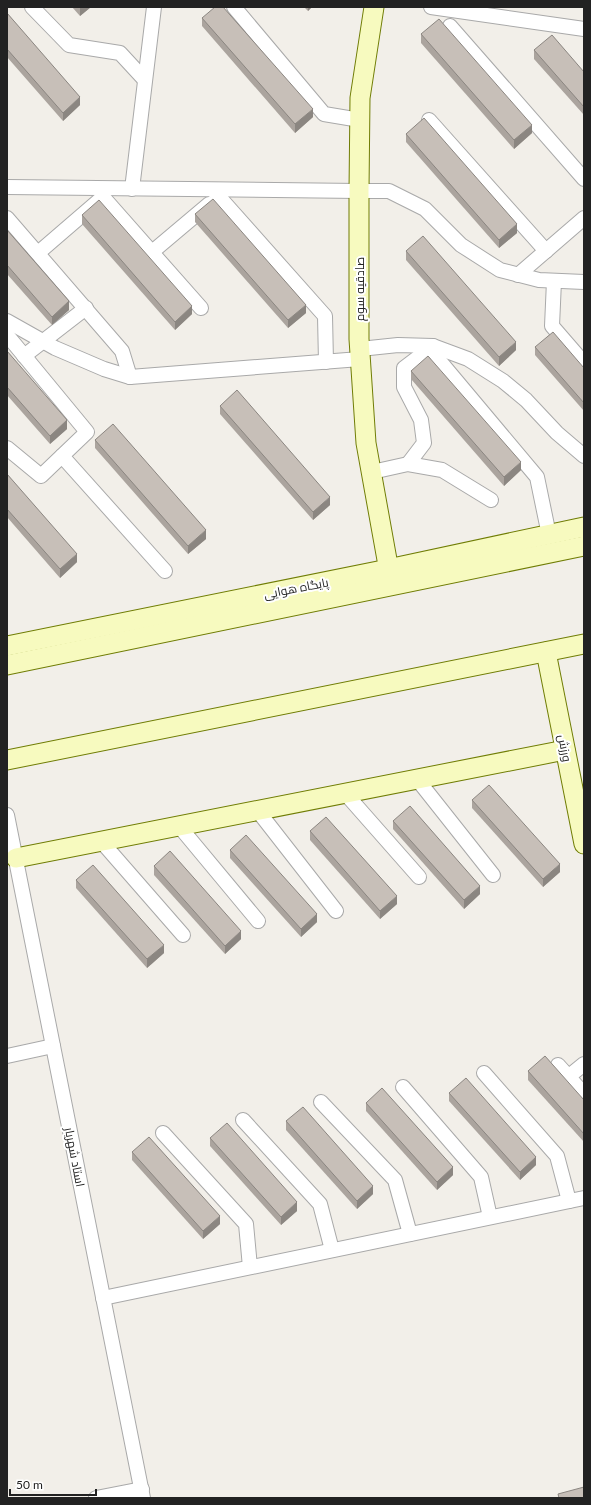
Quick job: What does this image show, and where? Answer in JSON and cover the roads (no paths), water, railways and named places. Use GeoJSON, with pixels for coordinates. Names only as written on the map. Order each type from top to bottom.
{"type":"FeatureCollection","features":[{"type":"Feature","properties":{"kind":"street"},"geometry":{"type":"LineString","coordinates":[[32,7],[69,45],[120,53],[144,80]]}},
{"type":"Feature","properties":{"kind":"street"},"geometry":{"type":"LineString","coordinates":[[132,189],[154,7]]}},
{"type":"Feature","properties":{"kind":"street"},"geometry":{"type":"LineString","coordinates":[[234,7],[324,114],[360,120]]}},
{"type":"Feature","properties":{"kind":"street","name":"صادقیه سوم"},"geometry":{"type":"LineString","coordinates":[[374,7],[360,98],[358,191],[360,354],[366,444],[390,578]]}},
{"type":"Feature","properties":{"kind":"street"},"geometry":{"type":"LineString","coordinates":[[431,7],[584,29]]}},
{"type":"Feature","properties":{"kind":"street"},"geometry":{"type":"LineString","coordinates":[[450,26],[584,179]]}},
{"type":"Feature","properties":{"kind":"street"},"geometry":{"type":"LineString","coordinates":[[429,120],[546,251]]}},
{"type":"Feature","properties":{"kind":"street"},"geometry":{"type":"LineString","coordinates":[[7,187],[132,189],[216,193],[389,191],[425,209],[461,245],[500,270],[540,280],[584,282]]}},
{"type":"Feature","properties":{"kind":"street"},"geometry":{"type":"LineString","coordinates":[[152,252],[216,193]]}},
{"type":"Feature","properties":{"kind":"street"},"geometry":{"type":"LineString","coordinates":[[216,193],[324,316],[326,362]]}},
{"type":"Feature","properties":{"kind":"street"},"geometry":{"type":"LineString","coordinates":[[38,253],[103,197],[201,308]]}},
{"type":"Feature","properties":{"kind":"street"},"geometry":{"type":"LineString","coordinates":[[7,218],[122,351],[130,377]]}},
{"type":"Feature","properties":{"kind":"street"},"geometry":{"type":"LineString","coordinates":[[518,275],[584,218]]}},
{"type":"Feature","properties":{"kind":"street"},"geometry":{"type":"LineString","coordinates":[[554,281],[552,326],[584,363]]}},
{"type":"Feature","properties":{"kind":"street"},"geometry":{"type":"LineString","coordinates":[[24,356],[86,308]]}},
{"type":"Feature","properties":{"kind":"street"},"geometry":{"type":"LineString","coordinates":[[7,321],[15,327],[55,348],[130,377],[326,362],[398,345],[433,346],[468,359],[503,381],[526,400],[557,433],[584,456]]}},
{"type":"Feature","properties":{"kind":"street"},"geometry":{"type":"LineString","coordinates":[[7,335],[87,432],[41,476],[7,448]]}},
{"type":"Feature","properties":{"kind":"street"},"geometry":{"type":"LineString","coordinates":[[408,464],[424,443],[421,420],[404,387],[404,368],[433,346]]}},
{"type":"Feature","properties":{"kind":"street"},"geometry":{"type":"LineString","coordinates":[[433,346],[438,359],[537,477],[549,535]]}},
{"type":"Feature","properties":{"kind":"street"},"geometry":{"type":"LineString","coordinates":[[62,456],[165,571]]}},
{"type":"Feature","properties":{"kind":"street"},"geometry":{"type":"LineString","coordinates":[[372,472],[408,464],[442,470],[490,500]]}},
{"type":"Feature","properties":{"kind":"street","name":"پایگاه هوایی"},"geometry":{"type":"LineString","coordinates":[[7,665],[390,578],[549,535],[584,528]]}},
{"type":"Feature","properties":{"kind":"street","name":"پایگاه هوایی"},"geometry":{"type":"LineString","coordinates":[[7,646],[390,578],[584,546]]}},
{"type":"Feature","properties":{"kind":"street"},"geometry":{"type":"LineString","coordinates":[[7,760],[584,644]]}},
{"type":"Feature","properties":{"kind":"street","name":"ورزش"},"geometry":{"type":"LineString","coordinates":[[546,652],[565,750],[582,824],[584,844]]}},
{"type":"Feature","properties":{"kind":"street"},"geometry":{"type":"LineString","coordinates":[[16,858],[565,750]]}},
{"type":"Feature","properties":{"kind":"street"},"geometry":{"type":"LineString","coordinates":[[417,779],[493,875]]}},
{"type":"Feature","properties":{"kind":"street"},"geometry":{"type":"LineString","coordinates":[[345,793],[419,877]]}},
{"type":"Feature","properties":{"kind":"street"},"geometry":{"type":"LineString","coordinates":[[258,811],[336,911]]}},
{"type":"Feature","properties":{"kind":"street","name":"استاد شهریار"},"geometry":{"type":"LineString","coordinates":[[7,815],[143,1493]]}},
{"type":"Feature","properties":{"kind":"street"},"geometry":{"type":"LineString","coordinates":[[179,826],[258,921]]}},
{"type":"Feature","properties":{"kind":"street"},"geometry":{"type":"LineString","coordinates":[[101,841],[183,935]]}},
{"type":"Feature","properties":{"kind":"street"},"geometry":{"type":"LineString","coordinates":[[7,1056],[53,1046]]}},
{"type":"Feature","properties":{"kind":"street"},"geometry":{"type":"LineString","coordinates":[[568,1077],[584,1064]]}},
{"type":"Feature","properties":{"kind":"street"},"geometry":{"type":"LineString","coordinates":[[558,1065],[584,1094]]}},
{"type":"Feature","properties":{"kind":"street"},"geometry":{"type":"LineString","coordinates":[[484,1073],[557,1156],[569,1201]]}},
{"type":"Feature","properties":{"kind":"street"},"geometry":{"type":"LineString","coordinates":[[403,1087],[481,1177],[490,1217]]}},
{"type":"Feature","properties":{"kind":"street"},"geometry":{"type":"LineString","coordinates":[[321,1102],[395,1180],[410,1234]]}},
{"type":"Feature","properties":{"kind":"street"},"geometry":{"type":"LineString","coordinates":[[243,1120],[320,1204],[332,1250]]}},
{"type":"Feature","properties":{"kind":"street"},"geometry":{"type":"LineString","coordinates":[[163,1133],[246,1224],[250,1267]]}},
{"type":"Feature","properties":{"kind":"street"},"geometry":{"type":"LineString","coordinates":[[104,1298],[584,1198]]}},
{"type":"Feature","properties":{"kind":"street"},"geometry":{"type":"LineString","coordinates":[[96,1498],[143,1493]]}}]}
